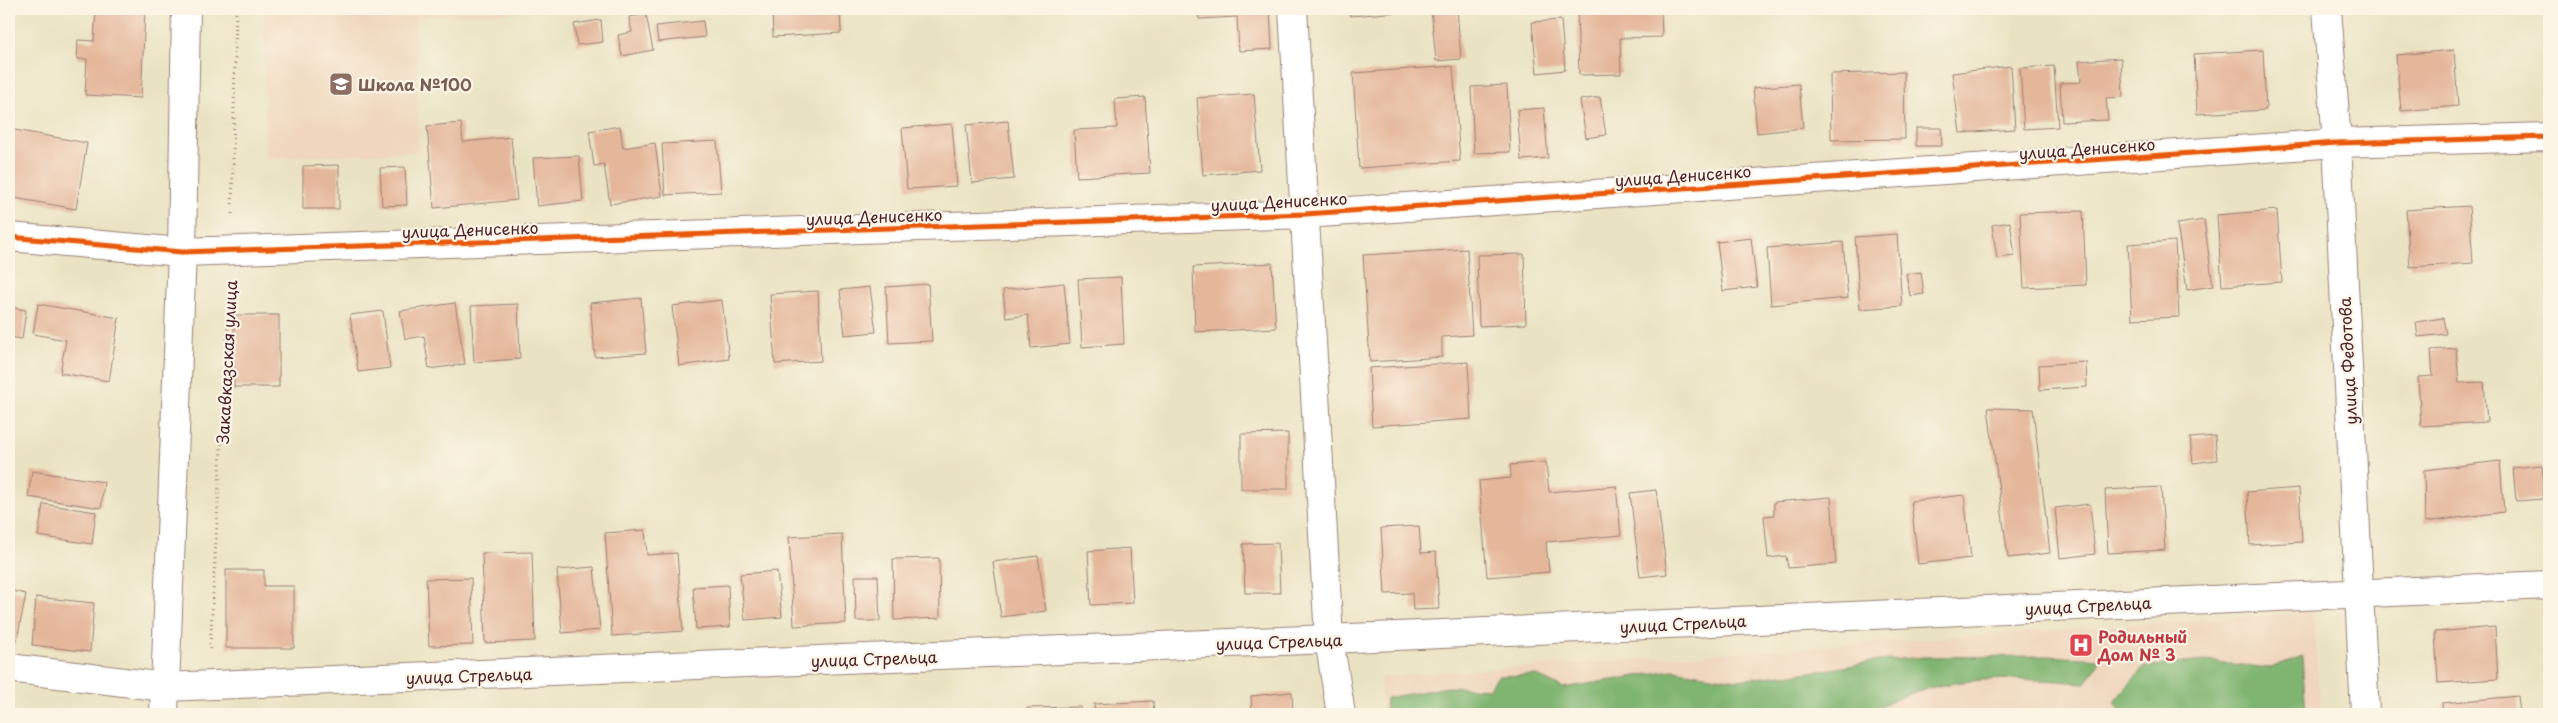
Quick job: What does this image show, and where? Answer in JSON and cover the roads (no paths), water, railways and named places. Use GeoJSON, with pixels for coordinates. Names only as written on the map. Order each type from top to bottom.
{"type":"FeatureCollection","features":[{"type":"Feature","properties":{"kind":"street"},"geometry":{"type":"LineString","coordinates":[[164,714],[182,252],[186,9]]}},
{"type":"Feature","properties":{"kind":"street"},"geometry":{"type":"LineString","coordinates":[[1293,9],[1329,639],[1341,714]]}},
{"type":"Feature","properties":{"kind":"street","name":"улица Федотова"},"geometry":{"type":"LineString","coordinates":[[2326,9],[2337,143],[2365,714]]}},
{"type":"Feature","properties":{"kind":"street","name":"улица Денисенко"},"geometry":{"type":"LineString","coordinates":[[9,237],[182,252],[1305,214],[2337,143],[2549,138]]}},
{"type":"Feature","properties":{"kind":"street","name":"улица Стрельца"},"geometry":{"type":"LineString","coordinates":[[9,668],[165,687],[208,686],[2549,585]]}},
{"type":"Feature","properties":{"kind":"place","name":"Школа №100"},"geometry":{"type":"Point","coordinates":[341,84]}},
{"type":"Feature","properties":{"kind":"place","name":"Родильный Дом № 3"},"geometry":{"type":"Point","coordinates":[2081,645]}}]}
